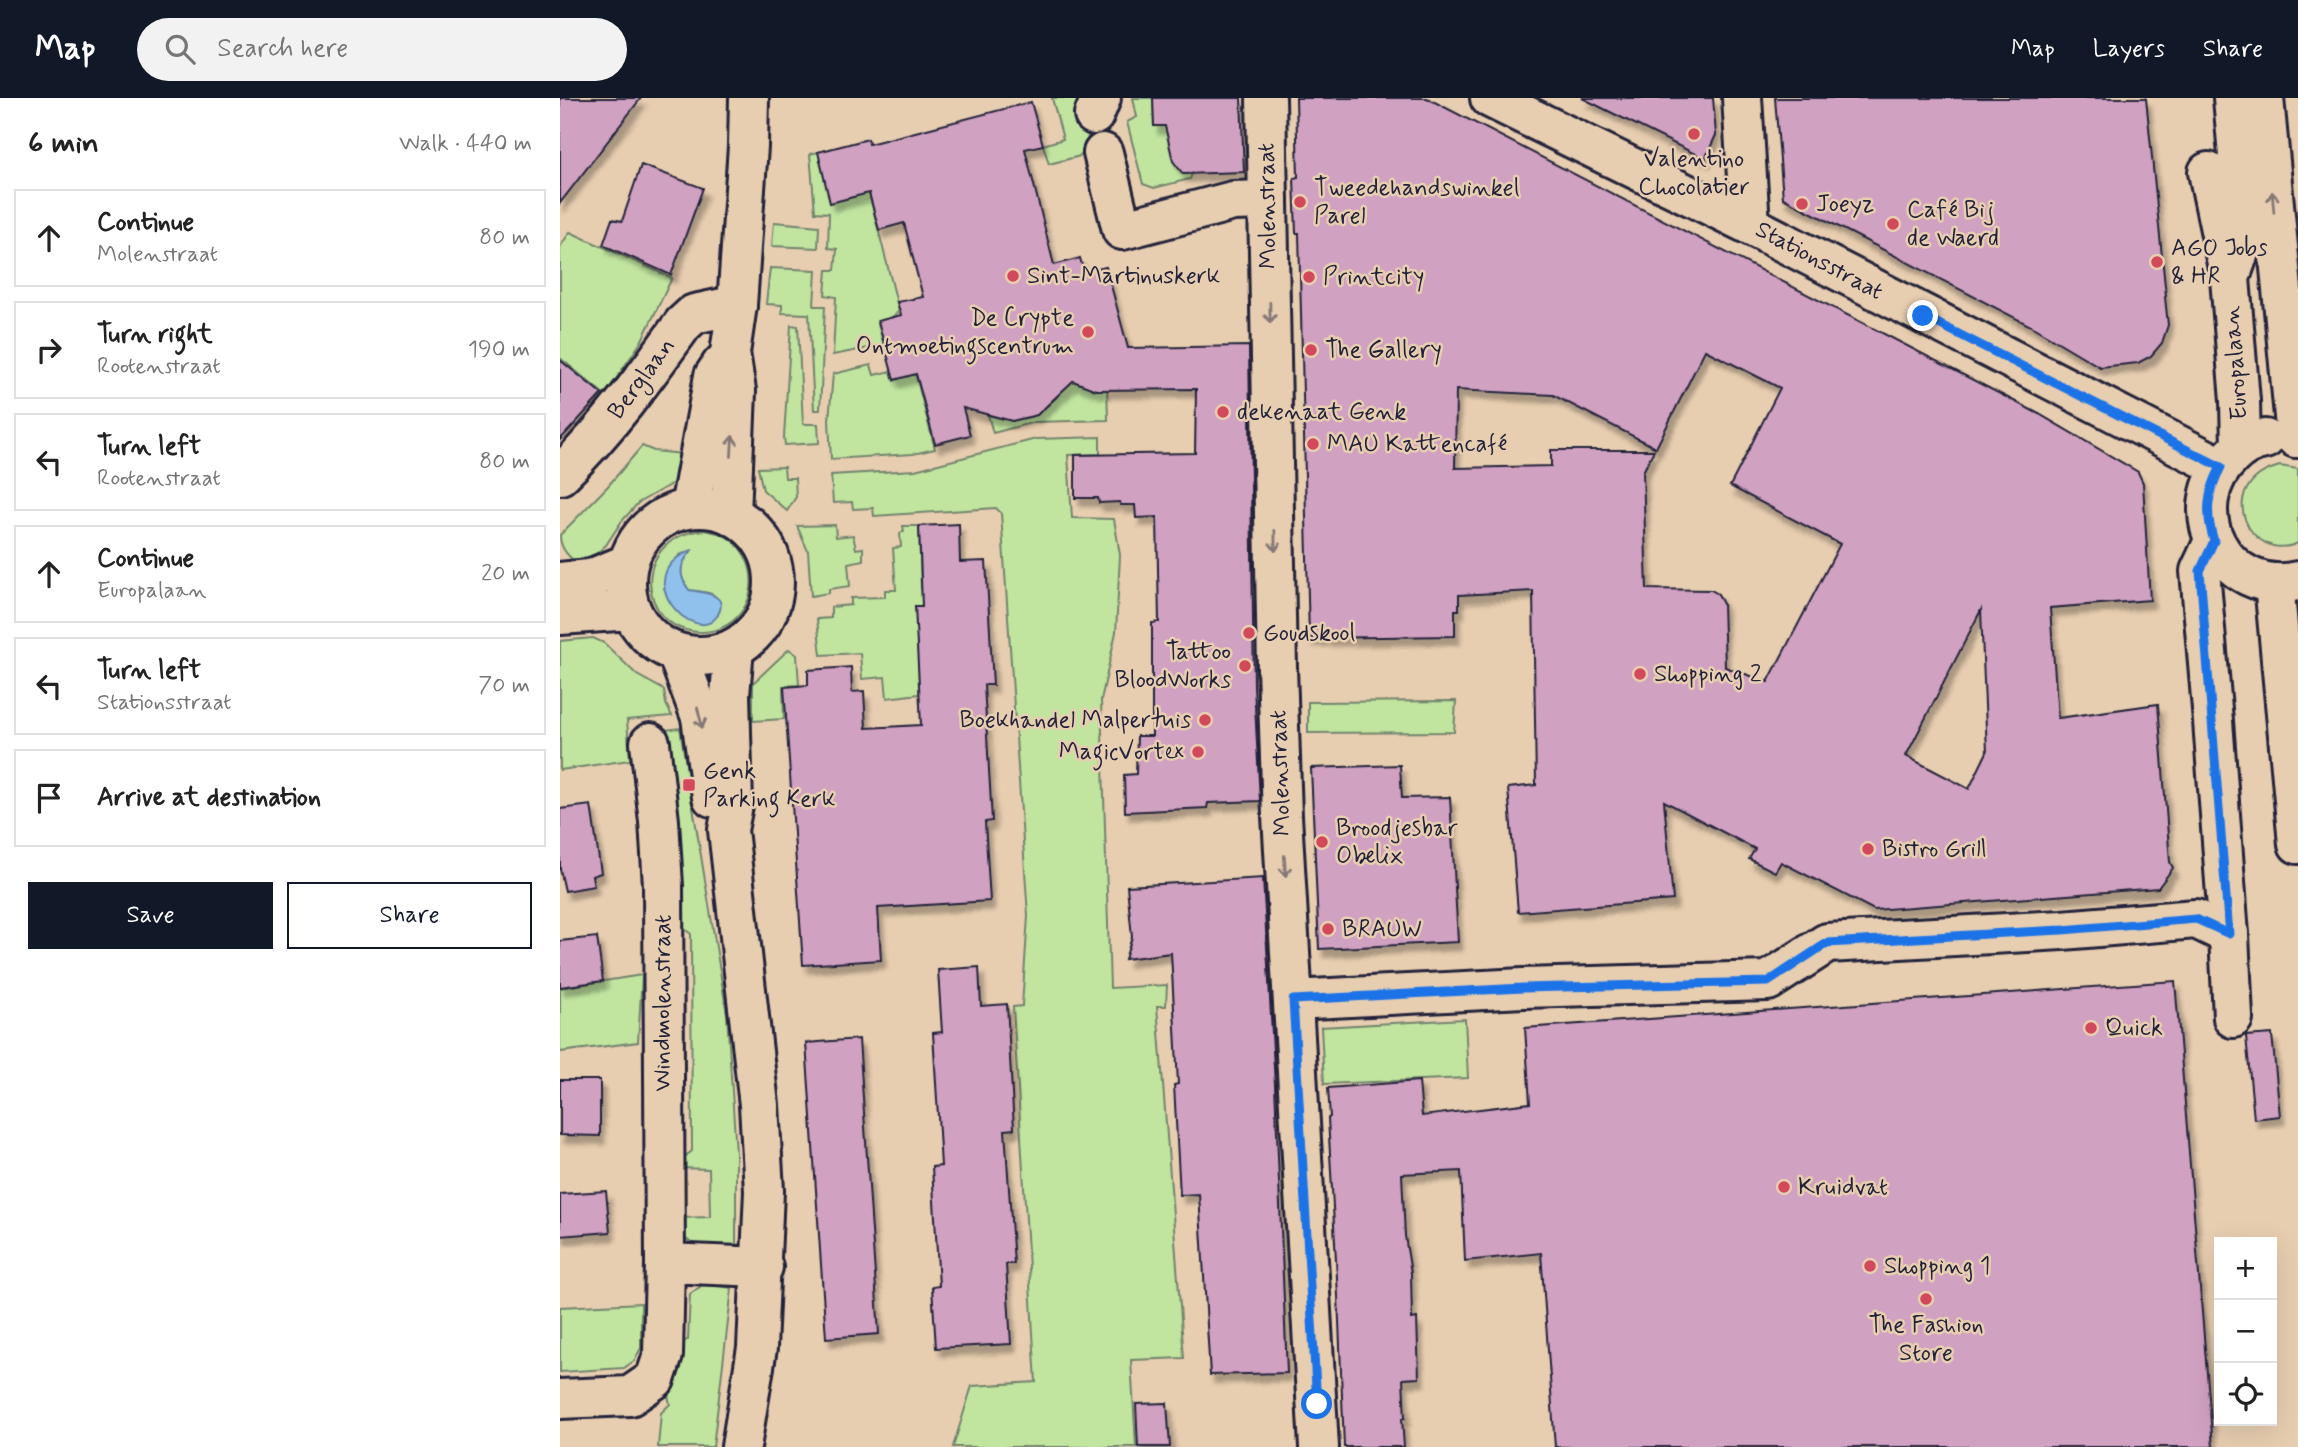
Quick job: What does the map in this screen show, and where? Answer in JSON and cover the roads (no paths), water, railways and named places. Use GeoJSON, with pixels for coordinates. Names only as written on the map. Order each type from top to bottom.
{"type":"FeatureCollection","features":[{"type":"Feature","properties":{"kind":"street"},"geometry":{"type":"LineString","coordinates":[[731,514],[736,391],[730,353],[737,304],[749,98]]}},
{"type":"Feature","properties":{"kind":"street","name":"Molenstraat"},"geometry":{"type":"LineString","coordinates":[[1266,98],[1256,200],[1282,816],[1307,1000],[1319,1447]]}},
{"type":"Feature","properties":{"kind":"street","name":"Stationsstraat"},"geometry":{"type":"LineString","coordinates":[[1490,98],[2210,454]]}},
{"type":"Feature","properties":{"kind":"street"},"geometry":{"type":"LineString","coordinates":[[1742,98],[1750,225]]}},
{"type":"Feature","properties":{"kind":"street","name":"Europalaan"},"geometry":{"type":"LineString","coordinates":[[2230,278],[2245,235],[2233,98]]}},
{"type":"Feature","properties":{"kind":"street","name":"Europalaan"},"geometry":{"type":"LineString","coordinates":[[2210,454],[2276,436],[2297,439],[2290,281],[2264,98]]}},
{"type":"Feature","properties":{"kind":"street"},"geometry":{"type":"LineString","coordinates":[[1103,153],[1122,230],[1233,201],[1256,200]]}},
{"type":"Feature","properties":{"kind":"street","name":"Europalaan"},"geometry":{"type":"LineString","coordinates":[[2208,172],[2230,278],[2240,401],[2210,454],[2212,484],[2207,503],[2208,523],[2214,541],[2228,562],[2249,576],[2286,582],[2298,844]]}},
{"type":"Feature","properties":{"kind":"street","name":"Berglaan"},"geometry":{"type":"LineString","coordinates":[[560,475],[618,412],[683,324],[694,314],[737,304]]}},
{"type":"Feature","properties":{"kind":"street"},"geometry":{"type":"LineString","coordinates":[[690,508],[714,376],[730,353]]}},
{"type":"Feature","properties":{"kind":"street"},"geometry":{"type":"LineString","coordinates":[[690,508],[731,514],[753,530],[768,553],[774,581],[770,608],[755,632],[734,649],[716,655],[696,657],[677,653],[658,644],[642,629],[631,610],[625,588],[627,564],[640,537],[662,517],[690,508]]}},
{"type":"Feature","properties":{"kind":"street"},"geometry":{"type":"LineString","coordinates":[[2214,541],[2200,571],[2229,934],[2232,1018]]}},
{"type":"Feature","properties":{"kind":"street"},"geometry":{"type":"LineString","coordinates":[[560,582],[590,579],[627,564]]}},
{"type":"Feature","properties":{"kind":"street"},"geometry":{"type":"LineString","coordinates":[[560,615],[631,610]]}},
{"type":"Feature","properties":{"kind":"street"},"geometry":{"type":"LineString","coordinates":[[734,649],[730,695],[733,805],[728,830],[759,1105],[765,1191],[757,1348],[741,1447]]}},
{"type":"Feature","properties":{"kind":"street"},"geometry":{"type":"LineString","coordinates":[[677,653],[701,717],[712,799],[728,830]]}},
{"type":"Feature","properties":{"kind":"street","name":"Windmolenstraat"},"geometry":{"type":"LineString","coordinates":[[560,1399],[630,1396],[655,1379],[663,1355],[663,886],[650,743]]}},
{"type":"Feature","properties":{"kind":"street"},"geometry":{"type":"LineString","coordinates":[[1307,1000],[1506,989],[1768,982],[1827,943],[2062,930],[2196,919],[2229,934]]}},
{"type":"Feature","properties":{"kind":"street"},"geometry":{"type":"LineString","coordinates":[[665,1263],[762,1267]]}},
{"type":"Feature","properties":{"kind":"water"},"geometry":{"type":"Polygon","coordinates":[[[692,550],[682,569],[685,584],[689,590],[714,596],[720,603],[717,616],[707,623],[695,623],[682,616],[665,591],[665,576],[673,562],[692,550]]]}},
{"type":"Feature","properties":{"kind":"place","name":"Valentino Chocolatier"},"geometry":{"type":"Point","coordinates":[1694,134]}},
{"type":"Feature","properties":{"kind":"place","name":"Tweedehandswinkel Parel"},"geometry":{"type":"Point","coordinates":[1300,202]}},
{"type":"Feature","properties":{"kind":"place","name":"Joeyz"},"geometry":{"type":"Point","coordinates":[1802,204]}},
{"type":"Feature","properties":{"kind":"place","name":"Café Bij de Waerd"},"geometry":{"type":"Point","coordinates":[1893,224]}},
{"type":"Feature","properties":{"kind":"place","name":"AGO Jobs & HR"},"geometry":{"type":"Point","coordinates":[2157,262]}},
{"type":"Feature","properties":{"kind":"place","name":"Sint-Martinuskerk"},"geometry":{"type":"Point","coordinates":[1013,276]}},
{"type":"Feature","properties":{"kind":"place","name":"Printcity"},"geometry":{"type":"Point","coordinates":[1309,277]}},
{"type":"Feature","properties":{"kind":"place","name":"De Crypte Ontmoetingscentrum"},"geometry":{"type":"Point","coordinates":[1088,332]}},
{"type":"Feature","properties":{"kind":"place","name":"The Gallery"},"geometry":{"type":"Point","coordinates":[1311,350]}},
{"type":"Feature","properties":{"kind":"place","name":"dekenaat Genk"},"geometry":{"type":"Point","coordinates":[1223,412]}},
{"type":"Feature","properties":{"kind":"place","name":"MAU Kattencafé"},"geometry":{"type":"Point","coordinates":[1313,444]}},
{"type":"Feature","properties":{"kind":"place","name":"Goudskool"},"geometry":{"type":"Point","coordinates":[1249,633]}},
{"type":"Feature","properties":{"kind":"place","name":"Tattoo BloodWorks"},"geometry":{"type":"Point","coordinates":[1245,666]}},
{"type":"Feature","properties":{"kind":"place","name":"Shopping 2"},"geometry":{"type":"Point","coordinates":[1640,674]}},
{"type":"Feature","properties":{"kind":"place","name":"Boekhandel Malpertuis"},"geometry":{"type":"Point","coordinates":[1205,720]}},
{"type":"Feature","properties":{"kind":"place","name":"MagicVortex"},"geometry":{"type":"Point","coordinates":[1198,752]}},
{"type":"Feature","properties":{"kind":"place","name":"Genk Parking Kerk"},"geometry":{"type":"Point","coordinates":[689,785]}},
{"type":"Feature","properties":{"kind":"place","name":"Broodjesbar Obelix"},"geometry":{"type":"Point","coordinates":[1322,842]}},
{"type":"Feature","properties":{"kind":"place","name":"Bistro Grill"},"geometry":{"type":"Point","coordinates":[1868,849]}},
{"type":"Feature","properties":{"kind":"place","name":"BRAUW"},"geometry":{"type":"Point","coordinates":[1328,929]}},
{"type":"Feature","properties":{"kind":"place","name":"Quick"},"geometry":{"type":"Point","coordinates":[2091,1028]}},
{"type":"Feature","properties":{"kind":"place","name":"Kruidvat"},"geometry":{"type":"Point","coordinates":[1784,1187]}},
{"type":"Feature","properties":{"kind":"place","name":"Shopping 1"},"geometry":{"type":"Point","coordinates":[1870,1266]}},
{"type":"Feature","properties":{"kind":"place","name":"The Fashion Store"},"geometry":{"type":"Point","coordinates":[1926,1299]}}]}
